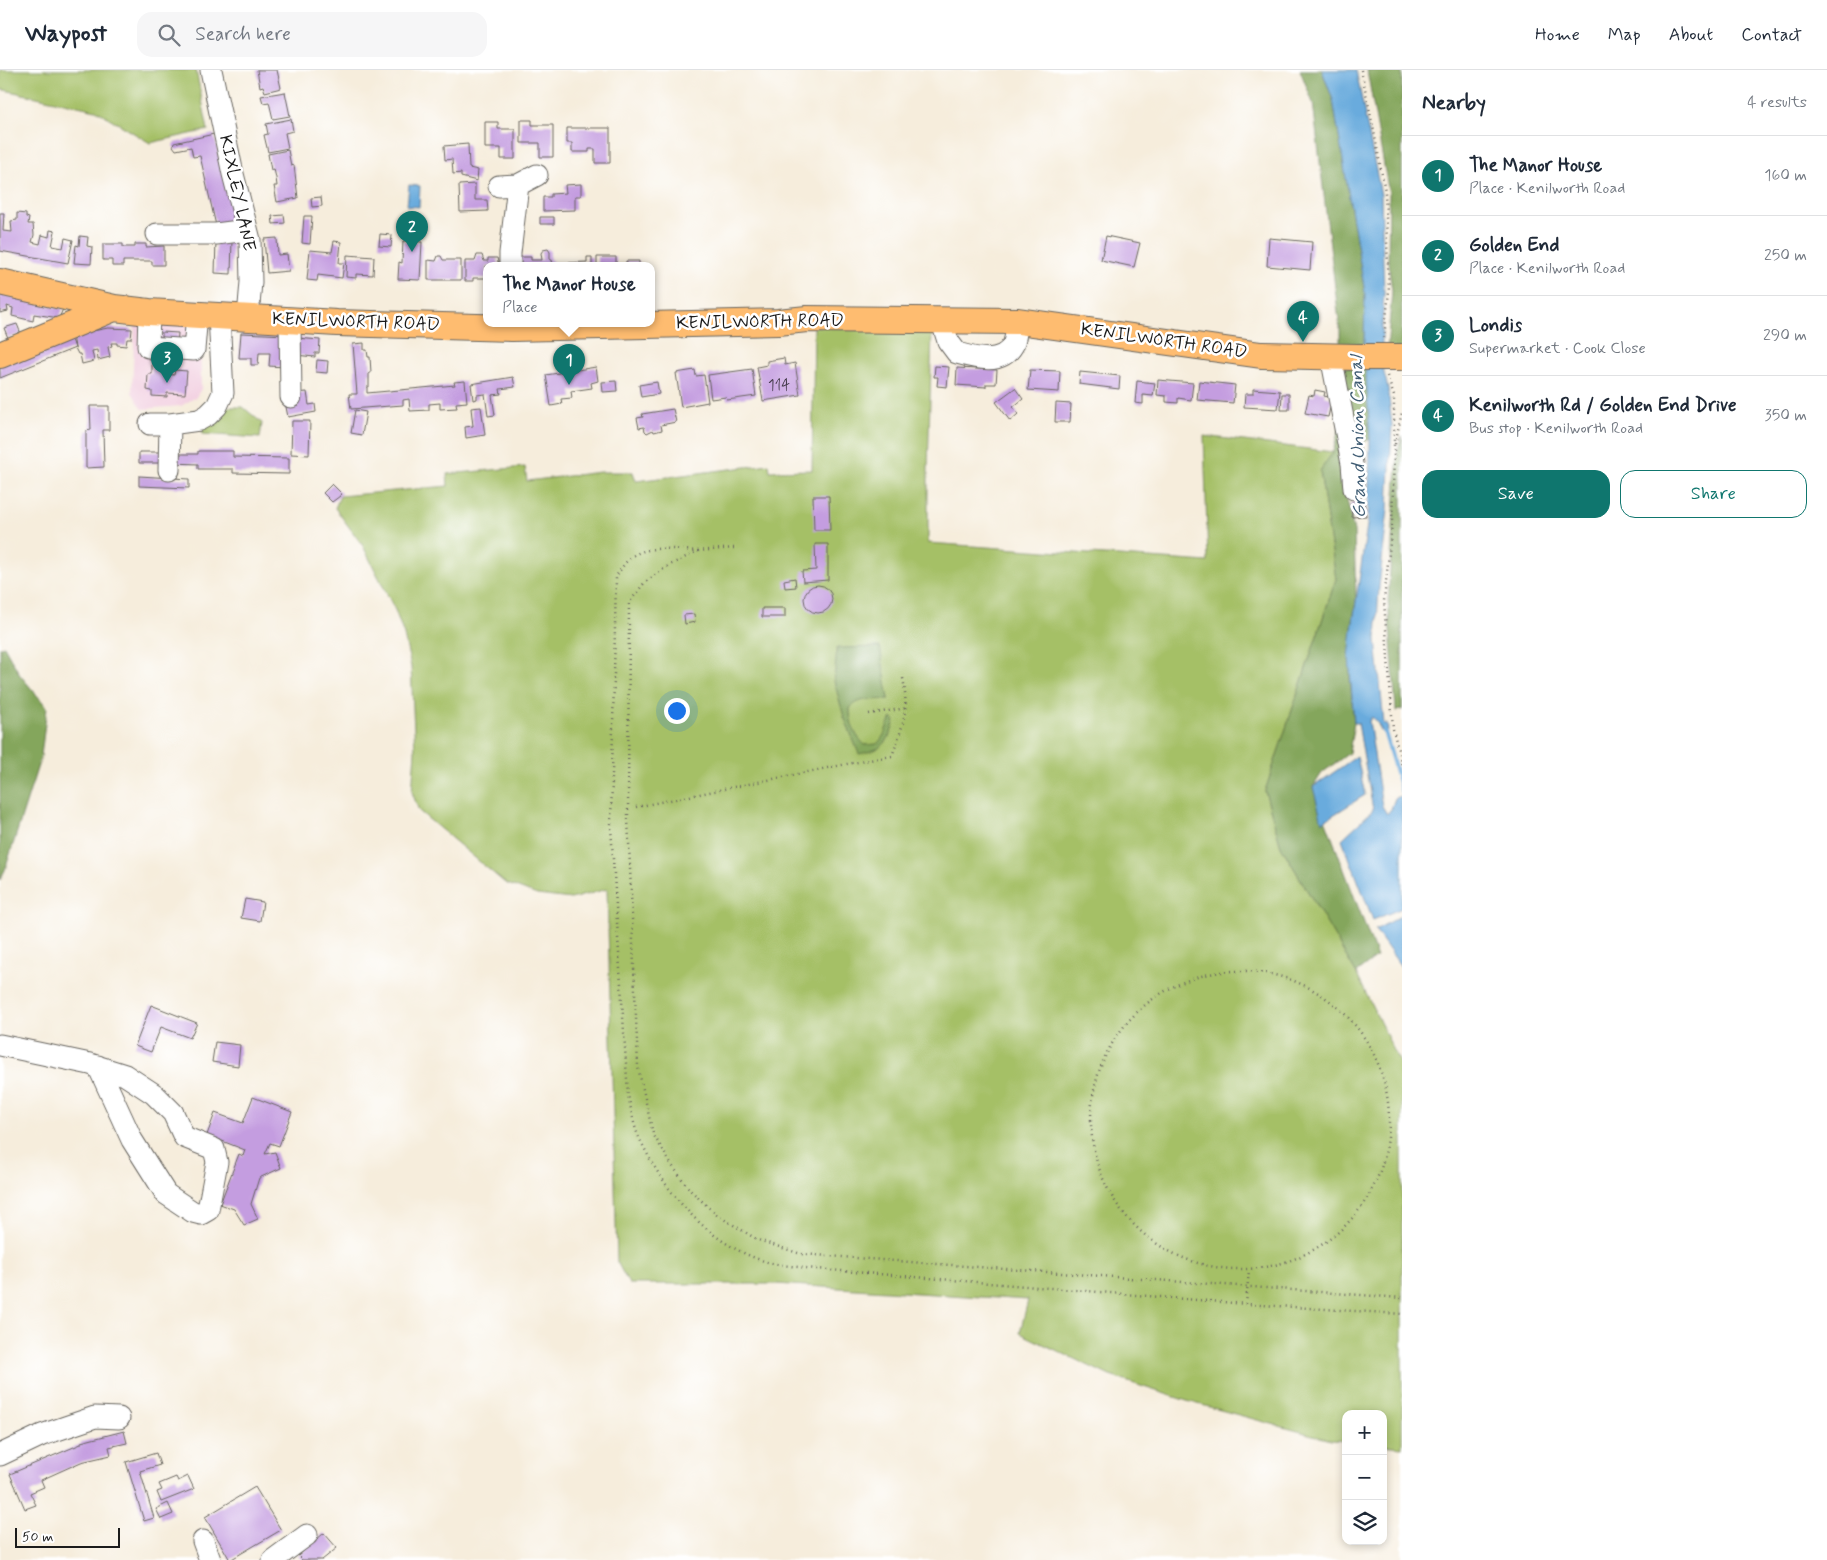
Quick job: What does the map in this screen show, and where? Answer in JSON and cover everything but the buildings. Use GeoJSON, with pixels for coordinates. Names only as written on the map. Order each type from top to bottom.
{"type":"FeatureCollection","features":[{"type":"Feature","properties":{"kind":"main road","name":"KENILWORTH ROAD"},"geometry":{"type":"LineString","coordinates":[[0,282],[114,308],[149,312],[336,323],[483,326]]}},
{"type":"Feature","properties":{"kind":"main road"},"geometry":{"type":"LineString","coordinates":[[0,355],[114,308]]}},
{"type":"Feature","properties":{"kind":"main road","name":"KENILWORTH ROAD"},"geometry":{"type":"LineString","coordinates":[[655,324],[778,322],[807,319],[1018,321],[1261,355],[1358,357],[1394,366]]}},
{"type":"Feature","properties":{"kind":"street","name":"KIXLEY LANE"},"geometry":{"type":"LineString","coordinates":[[210,70],[247,230],[251,260],[248,317]]}},
{"type":"Feature","properties":{"kind":"street"},"geometry":{"type":"LineString","coordinates":[[510,262],[508,186],[537,175]]}},
{"type":"Feature","properties":{"kind":"street"},"geometry":{"type":"LineString","coordinates":[[157,234],[216,234],[247,230]]}},
{"type":"Feature","properties":{"kind":"street"},"geometry":{"type":"LineString","coordinates":[[149,312],[148,347],[194,350],[208,315]]}},
{"type":"Feature","properties":{"kind":"street"},"geometry":{"type":"LineString","coordinates":[[169,470],[160,424],[199,420],[208,415],[217,406],[223,393],[208,315]]}},
{"type":"Feature","properties":{"kind":"street"},"geometry":{"type":"LineString","coordinates":[[941,319],[948,341],[958,353],[988,360],[1005,353],[1013,345],[1018,321]]}},
{"type":"Feature","properties":{"kind":"street"},"geometry":{"type":"LineString","coordinates":[[290,320],[291,397]]}},
{"type":"Feature","properties":{"kind":"street"},"geometry":{"type":"LineString","coordinates":[[1331,356],[1352,464],[1354,489]]}},
{"type":"Feature","properties":{"kind":"street"},"geometry":{"type":"LineString","coordinates":[[0,1045],[98,1066],[124,1075],[154,1094],[173,1113],[184,1137],[214,1149],[217,1162],[208,1210],[201,1214],[193,1212],[166,1194],[132,1140],[98,1066]]}},
{"type":"Feature","properties":{"kind":"street"},"geometry":{"type":"LineString","coordinates":[[0,1455],[42,1435],[95,1417],[119,1418]]}},
{"type":"Feature","properties":{"kind":"street"},"geometry":{"type":"LineString","coordinates":[[273,1560],[307,1535]]}},
{"type":"Feature","properties":{"kind":"path"},"geometry":{"type":"LineString","coordinates":[[1360,70],[1385,192],[1389,291],[1384,338]]}},
{"type":"Feature","properties":{"kind":"path"},"geometry":{"type":"LineString","coordinates":[[1394,366],[1392,524],[1384,601],[1393,729],[1402,766]]}},
{"type":"Feature","properties":{"kind":"path"},"geometry":{"type":"LineString","coordinates":[[1394,453],[1402,412]]}},
{"type":"Feature","properties":{"kind":"path"},"geometry":{"type":"LineString","coordinates":[[734,548],[698,551],[657,549],[643,552],[629,559],[616,576],[611,827],[628,1094],[638,1134],[667,1187],[722,1242],[764,1262],[815,1268],[1246,1304],[1402,1314]]}},
{"type":"Feature","properties":{"kind":"path"},"geometry":{"type":"LineString","coordinates":[[698,551],[668,566],[645,582],[629,603],[628,634],[628,817],[638,1067],[653,1134],[671,1164],[690,1190],[717,1215],[758,1240],[801,1254],[1402,1298]]}},
{"type":"Feature","properties":{"kind":"path"},"geometry":{"type":"LineString","coordinates":[[636,807],[892,756],[903,728],[906,708],[904,678]]}},
{"type":"Feature","properties":{"kind":"path"},"geometry":{"type":"LineString","coordinates":[[869,714],[906,708]]}},
{"type":"Feature","properties":{"kind":"path"},"geometry":{"type":"LineString","coordinates":[[1230,971],[1266,973],[1300,984],[1332,1002],[1357,1028],[1376,1058],[1388,1102],[1389,1129],[1383,1164],[1368,1197],[1346,1226],[1318,1248],[1285,1263],[1249,1270],[1213,1268],[1178,1257],[1148,1238],[1122,1213],[1103,1182],[1092,1148],[1090,1121],[1096,1076],[1111,1044],[1133,1015],[1161,993],[1194,978],[1230,971]]}},
{"type":"Feature","properties":{"kind":"path"},"geometry":{"type":"LineString","coordinates":[[1246,1304],[1249,1270]]}},
{"type":"Feature","properties":{"kind":"shaded area"},"geometry":{"type":"Polygon","coordinates":[[[135,318],[200,322],[201,389],[196,397],[181,406],[142,409],[132,392],[135,318]]]}},
{"type":"Feature","properties":{"kind":"green space"},"geometry":{"type":"Polygon","coordinates":[[[0,70],[196,70],[208,130],[150,143],[96,110],[0,89],[0,70]]]}},
{"type":"Feature","properties":{"kind":"green space"},"geometry":{"type":"Polygon","coordinates":[[[1300,70],[1322,70],[1333,100],[1365,293],[1364,344],[1340,346],[1340,330],[1313,103],[1300,70]]]}},
{"type":"Feature","properties":{"kind":"green space"},"geometry":{"type":"Polygon","coordinates":[[[1367,70],[1402,70],[1402,349],[1387,349],[1392,291],[1388,262],[1389,194],[1367,70]]]}},
{"type":"Feature","properties":{"kind":"green space"},"geometry":{"type":"Polygon","coordinates":[[[814,326],[932,331],[928,543],[1208,562],[1204,436],[1333,452],[1320,471],[1336,579],[1265,791],[1281,846],[1356,973],[1402,1067],[1402,1447],[1387,1445],[1387,1410],[1342,1410],[1342,1441],[1331,1440],[1187,1401],[1110,1376],[1020,1333],[1028,1300],[776,1284],[629,1284],[617,1262],[607,889],[571,899],[537,895],[505,883],[419,811],[412,792],[415,751],[411,667],[404,635],[395,610],[363,546],[335,508],[340,496],[448,486],[447,474],[525,467],[527,481],[600,472],[633,472],[636,481],[769,464],[770,471],[812,470],[814,326]]]}},
{"type":"Feature","properties":{"kind":"green space"},"geometry":{"type":"Polygon","coordinates":[[[1345,367],[1366,369],[1370,439],[1343,453],[1346,495],[1354,531],[1356,600],[1352,629],[1350,678],[1354,723],[1349,753],[1322,773],[1313,787],[1377,957],[1356,973],[1281,846],[1265,791],[1336,579],[1320,471],[1333,452],[1345,406],[1345,367]]]}},
{"type":"Feature","properties":{"kind":"green space"},"geometry":{"type":"Polygon","coordinates":[[[227,407],[243,407],[262,423],[260,438],[202,434],[203,426],[227,407]]]}},
{"type":"Feature","properties":{"kind":"green space"},"geometry":{"type":"Polygon","coordinates":[[[1402,436],[1402,710],[1396,711],[1388,601],[1398,450],[1402,436]]]}},
{"type":"Feature","properties":{"kind":"green space"},"geometry":{"type":"Polygon","coordinates":[[[4,646],[20,675],[47,707],[41,756],[5,870],[0,880],[0,647],[4,646]]]}},
{"type":"Feature","properties":{"kind":"green space"},"geometry":{"type":"Polygon","coordinates":[[[880,647],[889,699],[864,700],[855,704],[850,708],[851,719],[855,733],[865,745],[877,744],[892,718],[895,721],[890,735],[884,744],[874,750],[859,754],[844,717],[834,681],[837,648],[880,647]]]}},
{"type":"Feature","properties":{"kind":"water"},"geometry":{"type":"Polygon","coordinates":[[[1322,70],[1356,70],[1381,195],[1384,294],[1382,365],[1388,388],[1392,425],[1388,509],[1379,587],[1376,640],[1384,724],[1387,724],[1388,730],[1381,731],[1372,717],[1369,721],[1382,806],[1387,814],[1395,798],[1402,796],[1402,908],[1373,920],[1342,839],[1373,810],[1358,723],[1354,723],[1349,658],[1368,518],[1370,439],[1364,344],[1365,293],[1333,100],[1322,70]]]}},
{"type":"Feature","properties":{"kind":"water"},"geometry":{"type":"Polygon","coordinates":[[[409,185],[420,186],[419,207],[407,206],[409,185]]]}},
{"type":"Feature","properties":{"kind":"water"},"geometry":{"type":"Polygon","coordinates":[[[1357,756],[1365,795],[1322,822],[1313,787],[1357,756]]]}},
{"type":"Feature","properties":{"kind":"water"},"geometry":{"type":"Polygon","coordinates":[[[1402,915],[1402,968],[1375,930],[1402,915]]]}},
{"type":"Feature","properties":{"kind":"waterway"},"geometry":{"type":"LineString","coordinates":[[1384,730],[1402,792]]}},
{"type":"Feature","properties":{"kind":"place","name":"Golden End"},"geometry":{"type":"Point","coordinates":[412,252]}},
{"type":"Feature","properties":{"kind":"place","name":"Kenilworth Rd / Golden End Drive"},"geometry":{"type":"Point","coordinates":[1303,342]}},
{"type":"Feature","properties":{"kind":"place","name":"Londis"},"geometry":{"type":"Point","coordinates":[167,383]}},
{"type":"Feature","properties":{"kind":"place","name":"The Manor House"},"geometry":{"type":"Point","coordinates":[569,385]}},
{"type":"Feature","properties":{"kind":"water label","name":"Grand Union Canal"},"geometry":{"type":"Point","coordinates":[1358,437]}}]}
